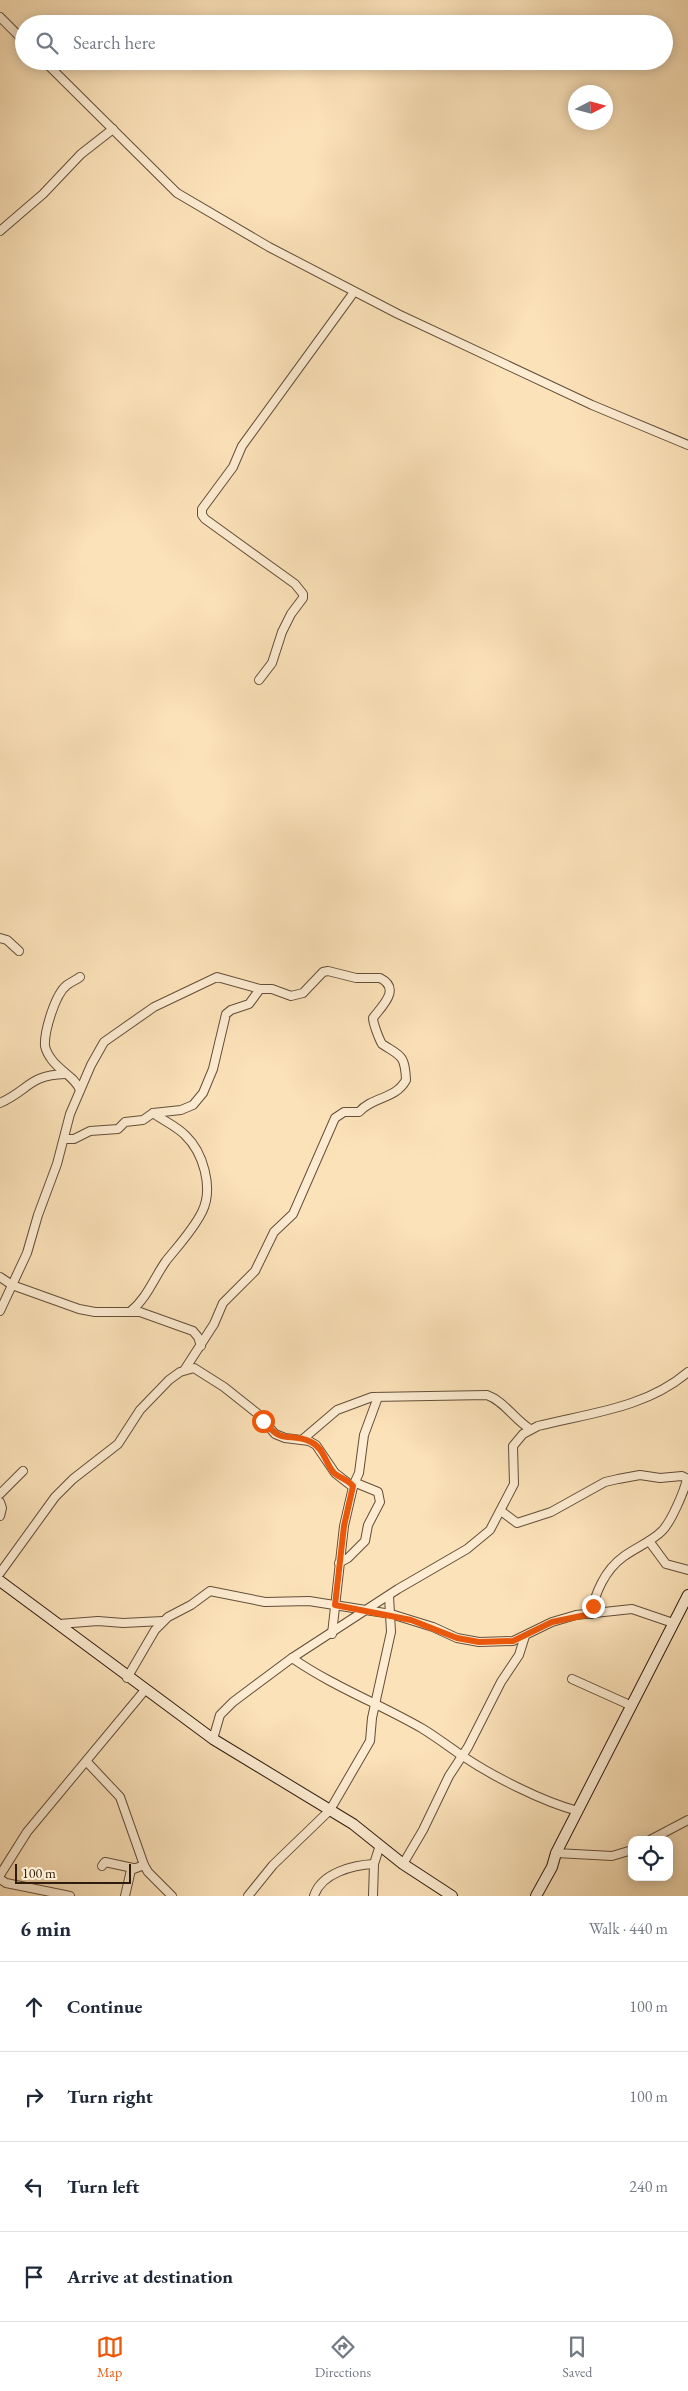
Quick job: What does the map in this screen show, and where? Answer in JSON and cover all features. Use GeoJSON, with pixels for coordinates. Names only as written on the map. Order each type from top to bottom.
{"type":"FeatureCollection","features":[{"type":"Feature","properties":{"kind":"street"},"geometry":{"type":"LineString","coordinates":[[0,16],[15,32]]}},
{"type":"Feature","properties":{"kind":"street"},"geometry":{"type":"LineString","coordinates":[[53,70],[177,192],[270,248],[354,292],[592,405],[688,446]]}},
{"type":"Feature","properties":{"kind":"street"},"geometry":{"type":"LineString","coordinates":[[0,231],[43,194],[81,154],[113,129]]}},
{"type":"Feature","properties":{"kind":"street"},"geometry":{"type":"LineString","coordinates":[[259,680],[272,663],[282,632],[291,614],[303,598],[303,594],[294,584],[205,519],[202,515],[202,509],[233,467],[242,446],[354,292]]}},
{"type":"Feature","properties":{"kind":"street"},"geometry":{"type":"LineString","coordinates":[[0,938],[7,940],[19,951]]}},
{"type":"Feature","properties":{"kind":"street"},"geometry":{"type":"LineString","coordinates":[[0,1311],[27,1252],[65,1139],[70,1114],[104,1042],[154,1007],[217,978],[260,989],[272,989],[291,996],[303,993],[322,972],[328,971],[356,978],[380,978],[385,981],[389,995],[385,1006],[373,1018],[373,1023],[378,1030],[382,1044],[398,1052],[403,1059],[406,1080],[396,1093],[363,1107],[359,1112],[344,1112],[335,1118],[293,1214],[274,1232],[255,1271],[223,1303],[214,1324],[185,1369],[170,1380],[140,1410],[118,1444],[73,1479],[56,1497],[0,1573],[59,1624],[127,1678],[213,1739],[330,1810],[380,1845],[403,1864],[452,1896]]}},
{"type":"Feature","properties":{"kind":"street"},"geometry":{"type":"LineString","coordinates":[[80,977],[65,987],[48,1026],[46,1049],[65,1074],[74,1079],[80,1090]]}},
{"type":"Feature","properties":{"kind":"street"},"geometry":{"type":"LineString","coordinates":[[65,1139],[74,1139],[90,1132],[118,1129],[125,1122],[144,1120],[153,1113],[181,1110],[193,1105],[203,1092],[213,1069],[226,1014],[231,1010],[248,1004],[260,989]]}},
{"type":"Feature","properties":{"kind":"street"},"geometry":{"type":"LineString","coordinates":[[0,1103],[20,1093],[25,1085],[48,1074],[65,1074]]}},
{"type":"Feature","properties":{"kind":"street"},"geometry":{"type":"LineString","coordinates":[[131,1311],[139,1305],[162,1267],[197,1220],[206,1202],[204,1166],[201,1158],[187,1136],[153,1113]]}},
{"type":"Feature","properties":{"kind":"street"},"geometry":{"type":"LineString","coordinates":[[0,1278],[79,1309],[115,1312],[131,1311],[147,1314],[161,1321],[189,1329],[197,1335],[201,1346]]}},
{"type":"Feature","properties":{"kind":"street"},"geometry":{"type":"LineString","coordinates":[[185,1369],[198,1370],[217,1382],[258,1414],[275,1434],[285,1438],[303,1439],[316,1445],[335,1473],[354,1485],[378,1492],[380,1502],[368,1525],[365,1541],[348,1558],[339,1563]]}},
{"type":"Feature","properties":{"kind":"street"},"geometry":{"type":"LineString","coordinates":[[213,1739],[220,1715],[225,1708],[292,1658],[467,1549],[490,1530],[514,1484],[513,1446],[515,1441],[530,1429],[644,1400],[674,1384],[688,1372]]}},
{"type":"Feature","properties":{"kind":"street"},"geometry":{"type":"LineString","coordinates":[[303,1439],[337,1410],[378,1396],[487,1395],[496,1399],[515,1419],[530,1429]]}},
{"type":"Feature","properties":{"kind":"street"},"geometry":{"type":"LineString","coordinates":[[332,1634],[344,1526],[364,1435],[378,1396]]}},
{"type":"Feature","properties":{"kind":"street"},"geometry":{"type":"LineString","coordinates":[[0,1494],[22,1471]]}},
{"type":"Feature","properties":{"kind":"street"},"geometry":{"type":"LineString","coordinates":[[501,1511],[517,1523],[551,1512],[605,1482],[618,1478],[640,1475],[660,1478],[682,1476],[688,1479],[665,1527],[649,1541],[621,1558],[607,1575],[595,1596],[591,1614]]}},
{"type":"Feature","properties":{"kind":"street"},"geometry":{"type":"LineString","coordinates":[[0,1502],[2,1508],[0,1516]]}},
{"type":"Feature","properties":{"kind":"street"},"geometry":{"type":"LineString","coordinates":[[649,1541],[666,1564],[688,1570]]}},
{"type":"Feature","properties":{"kind":"street"},"geometry":{"type":"LineString","coordinates":[[127,1678],[155,1630],[163,1621],[210,1591],[265,1602],[304,1600],[391,1614],[433,1627],[465,1640],[513,1641],[552,1622],[591,1614],[637,1609],[673,1623]]}},
{"type":"Feature","properties":{"kind":"street"},"geometry":{"type":"LineString","coordinates":[[536,1896],[552,1867],[556,1853],[688,1595]]}},
{"type":"Feature","properties":{"kind":"street"},"geometry":{"type":"LineString","coordinates":[[248,1896],[273,1865],[330,1810],[370,1741],[375,1703],[391,1632],[389,1596]]}},
{"type":"Feature","properties":{"kind":"street"},"geometry":{"type":"LineString","coordinates":[[59,1624],[98,1621],[123,1623],[163,1621]]}},
{"type":"Feature","properties":{"kind":"street"},"geometry":{"type":"LineString","coordinates":[[403,1864],[501,1682],[519,1655],[524,1636]]}},
{"type":"Feature","properties":{"kind":"street"},"geometry":{"type":"LineString","coordinates":[[292,1658],[343,1690],[375,1703],[442,1741],[462,1756],[496,1776],[563,1807],[578,1811]]}},
{"type":"Feature","properties":{"kind":"street"},"geometry":{"type":"LineString","coordinates":[[572,1678],[632,1706]]}},
{"type":"Feature","properties":{"kind":"street"},"geometry":{"type":"LineString","coordinates":[[0,1875],[27,1832],[145,1690]]}},
{"type":"Feature","properties":{"kind":"street"},"geometry":{"type":"LineString","coordinates":[[87,1762],[120,1797],[144,1865],[148,1872],[172,1896]]}},
{"type":"Feature","properties":{"kind":"street"},"geometry":{"type":"LineString","coordinates":[[658,1836],[688,1820]]}},
{"type":"Feature","properties":{"kind":"street"},"geometry":{"type":"LineString","coordinates":[[373,1896],[374,1864],[380,1845]]}},
{"type":"Feature","properties":{"kind":"street"},"geometry":{"type":"LineString","coordinates":[[556,1853],[612,1856],[628,1851]]}},
{"type":"Feature","properties":{"kind":"street"},"geometry":{"type":"LineString","coordinates":[[102,1866],[106,1862],[133,1868],[144,1865]]}},
{"type":"Feature","properties":{"kind":"street"},"geometry":{"type":"LineString","coordinates":[[314,1896],[318,1888],[338,1871],[374,1864]]}},
{"type":"Feature","properties":{"kind":"street"},"geometry":{"type":"LineString","coordinates":[[125,1896],[133,1868]]}},
{"type":"Feature","properties":{"kind":"street"},"geometry":{"type":"LineString","coordinates":[[0,1879],[6,1883],[70,1896]]}},
{"type":"Feature","properties":{"kind":"route"},"geometry":{"type":"LineString","coordinates":[[263,1421],[275,1434],[285,1438],[303,1439],[316,1445],[335,1473],[353,1486],[344,1526],[335,1605],[391,1614],[433,1627],[457,1638],[479,1642],[513,1641],[552,1622],[576,1615],[591,1614],[593,1606]]}}]}
